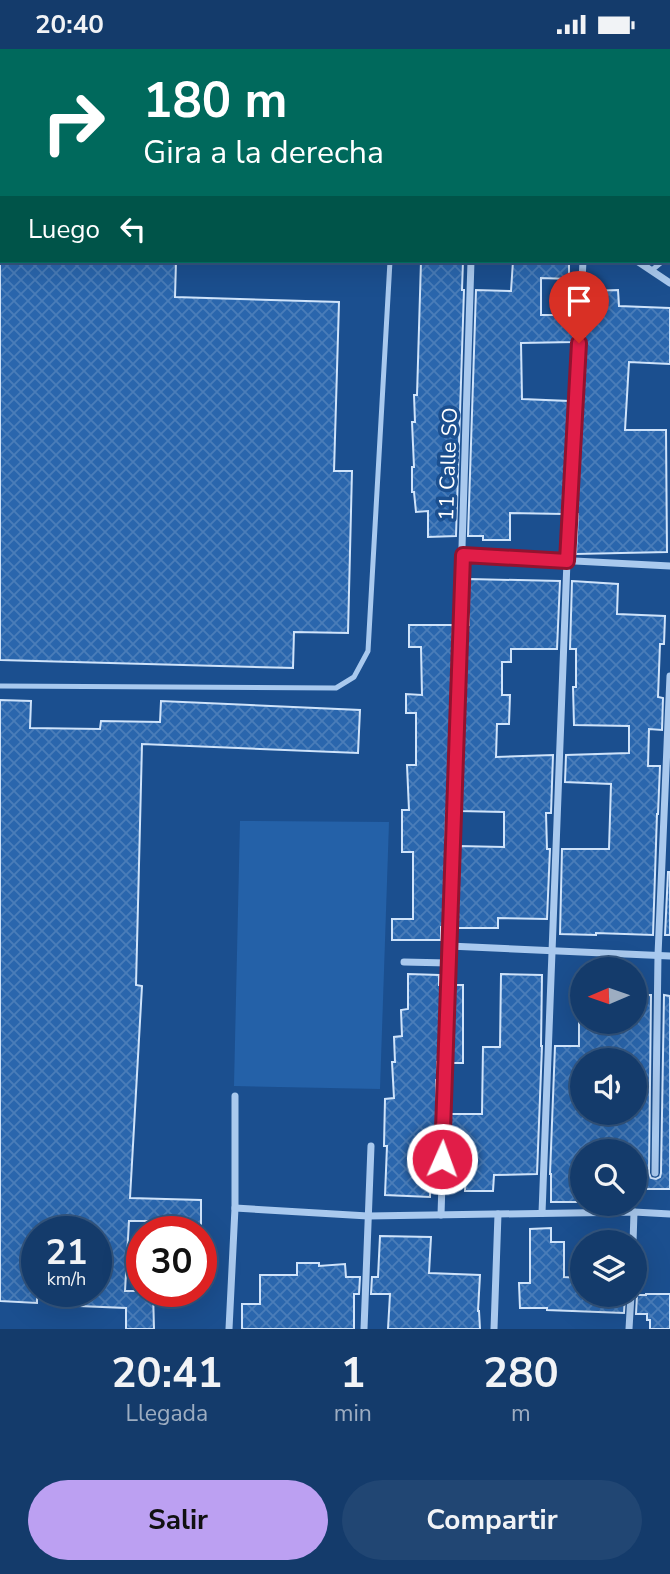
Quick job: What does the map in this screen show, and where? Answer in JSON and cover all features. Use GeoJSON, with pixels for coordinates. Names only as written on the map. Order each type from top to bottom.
{"type":"FeatureCollection","features":[{"type":"Feature","properties":{"kind":"street","name":"11 Calle SO"},"geometry":{"type":"LineString","coordinates":[[440,1215],[471,263]]}},
{"type":"Feature","properties":{"kind":"street"},"geometry":{"type":"LineString","coordinates":[[542,1213],[567,561],[583,263]]}},
{"type":"Feature","properties":{"kind":"street"},"geometry":{"type":"LineString","coordinates":[[640,263],[670,283]]}},
{"type":"Feature","properties":{"kind":"street"},"geometry":{"type":"LineString","coordinates":[[463,555],[670,566]]}},
{"type":"Feature","properties":{"kind":"street"},"geometry":{"type":"LineString","coordinates":[[655,1173],[658,955],[670,676]]}},
{"type":"Feature","properties":{"kind":"street"},"geometry":{"type":"LineString","coordinates":[[449,946],[670,956]]}},
{"type":"Feature","properties":{"kind":"street"},"geometry":{"type":"LineString","coordinates":[[404,962],[448,963]]}},
{"type":"Feature","properties":{"kind":"street"},"geometry":{"type":"LineString","coordinates":[[229,1329],[235,1208],[235,1096]]}},
{"type":"Feature","properties":{"kind":"street"},"geometry":{"type":"LineString","coordinates":[[363,1329],[371,1146]]}},
{"type":"Feature","properties":{"kind":"street"},"geometry":{"type":"LineString","coordinates":[[235,1208],[368,1216],[570,1213]]}},
{"type":"Feature","properties":{"kind":"street"},"geometry":{"type":"LineString","coordinates":[[647,1213],[670,1214]]}},
{"type":"Feature","properties":{"kind":"street"},"geometry":{"type":"LineString","coordinates":[[494,1329],[498,1214]]}},
{"type":"Feature","properties":{"kind":"street"},"geometry":{"type":"LineString","coordinates":[[629,1329],[630,1307]]}},
{"type":"Feature","properties":{"kind":"lane"},"geometry":{"type":"LineString","coordinates":[[0,686],[335,688],[354,677],[368,651],[390,263]]}},
{"type":"Feature","properties":{"kind":"lane"},"geometry":{"type":"LineString","coordinates":[[652,270],[661,263]]}},
{"type":"Feature","properties":{"kind":"shaded area"},"geometry":{"type":"Polygon","coordinates":[[[240,821],[389,822],[380,1089],[234,1086],[240,821]]]}},
{"type":"Feature","properties":{"kind":"building"},"geometry":{"type":"Polygon","coordinates":[[[0,263],[176,263],[175,297],[339,302],[334,471],[352,471],[348,633],[294,632],[293,668],[0,660],[0,263]]]}},
{"type":"Feature","properties":{"kind":"building"},"geometry":{"type":"Polygon","coordinates":[[[421,263],[463,263],[456,536],[428,537],[428,511],[416,512],[412,492],[412,422],[415,422],[414,395],[417,395],[421,263]]]}},
{"type":"Feature","properties":{"kind":"building"},"geometry":{"type":"Polygon","coordinates":[[[513,263],[569,263],[569,279],[541,278],[541,315],[574,315],[573,342],[521,343],[522,399],[569,401],[563,514],[510,513],[510,540],[483,540],[483,536],[468,536],[476,290],[511,291],[513,263]]]}},
{"type":"Feature","properties":{"kind":"building"},"geometry":{"type":"Polygon","coordinates":[[[618,290],[619,306],[670,308],[670,364],[629,362],[625,430],[666,430],[667,552],[576,554],[588,291],[618,290]]]}},
{"type":"Feature","properties":{"kind":"building"},"geometry":{"type":"Polygon","coordinates":[[[469,579],[560,581],[557,649],[511,649],[511,662],[502,662],[502,695],[510,695],[509,724],[497,724],[496,757],[553,755],[551,813],[546,813],[547,849],[550,849],[547,919],[498,918],[498,928],[456,928],[459,846],[504,847],[504,812],[460,811],[469,579]]]}},
{"type":"Feature","properties":{"kind":"building"},"geometry":{"type":"Polygon","coordinates":[[[572,581],[618,584],[617,614],[665,616],[664,644],[660,644],[658,697],[663,698],[662,730],[649,729],[648,766],[660,766],[653,935],[560,934],[562,849],[609,849],[611,784],[565,782],[566,755],[629,753],[629,726],[574,725],[576,649],[570,649],[572,581]]]}},
{"type":"Feature","properties":{"kind":"building"},"geometry":{"type":"Polygon","coordinates":[[[409,625],[453,625],[444,927],[441,927],[441,940],[392,940],[392,919],[413,919],[413,852],[402,852],[402,810],[409,810],[407,765],[416,765],[416,713],[406,713],[406,694],[422,695],[421,647],[409,647],[409,625]]]}},
{"type":"Feature","properties":{"kind":"building"},"geometry":{"type":"Polygon","coordinates":[[[0,700],[31,701],[30,728],[100,729],[101,721],[160,722],[161,701],[360,710],[358,753],[142,744],[136,985],[142,986],[130,1198],[201,1200],[201,1216],[126,1216],[126,1307],[153,1307],[154,1329],[126,1329],[126,1308],[102,1307],[112,1307],[112,1216],[21,1216],[21,1302],[0,1301],[0,700]]]}},
{"type":"Feature","properties":{"kind":"building"},"geometry":{"type":"Polygon","coordinates":[[[668,872],[670,935],[665,935],[668,872]]]}},
{"type":"Feature","properties":{"kind":"building"},"geometry":{"type":"Polygon","coordinates":[[[408,974],[439,975],[439,985],[442,985],[440,1062],[437,1062],[436,1080],[436,1170],[431,1170],[430,1197],[385,1195],[385,1099],[394,1098],[394,1037],[402,1036],[401,1010],[408,1009],[408,974]]]}},
{"type":"Feature","properties":{"kind":"building"},"geometry":{"type":"Polygon","coordinates":[[[501,974],[542,975],[537,1174],[494,1175],[493,1191],[465,1191],[466,1171],[449,1170],[450,1114],[482,1114],[483,1047],[500,1047],[501,974]]]}},
{"type":"Feature","properties":{"kind":"building"},"geometry":{"type":"Polygon","coordinates":[[[454,985],[463,985],[463,1063],[452,1063],[454,985]]]}},
{"type":"Feature","properties":{"kind":"building"},"geometry":{"type":"Polygon","coordinates":[[[648,995],[651,995],[649,1173],[651,1178],[660,1177],[664,995],[670,996],[670,1189],[647,1189],[647,1139],[570,1139],[570,1202],[551,1202],[555,1046],[579,1046],[579,1034],[648,1034],[648,995]]]}},
{"type":"Feature","properties":{"kind":"building"},"geometry":{"type":"Polygon","coordinates":[[[551,1228],[551,1242],[564,1242],[564,1277],[570,1277],[570,1307],[624,1307],[624,1313],[520,1308],[519,1283],[530,1283],[530,1229],[551,1228]]]}},
{"type":"Feature","properties":{"kind":"building"},"geometry":{"type":"Polygon","coordinates":[[[380,1236],[431,1237],[429,1273],[480,1275],[480,1329],[388,1329],[390,1294],[371,1294],[372,1277],[378,1277],[380,1236]]]}},
{"type":"Feature","properties":{"kind":"building"},"geometry":{"type":"Polygon","coordinates":[[[297,1263],[319,1263],[319,1266],[345,1264],[346,1277],[360,1277],[359,1294],[354,1294],[354,1329],[242,1329],[242,1304],[260,1304],[260,1275],[297,1275],[297,1263]]]}},
{"type":"Feature","properties":{"kind":"building"},"geometry":{"type":"Polygon","coordinates":[[[647,1294],[670,1294],[670,1329],[650,1329],[647,1314],[636,1314],[636,1307],[647,1307],[647,1294]]]}},
{"type":"Feature","properties":{"kind":"route"},"geometry":{"type":"LineString","coordinates":[[442,1159],[463,555],[567,561],[579,343]]}}]}
